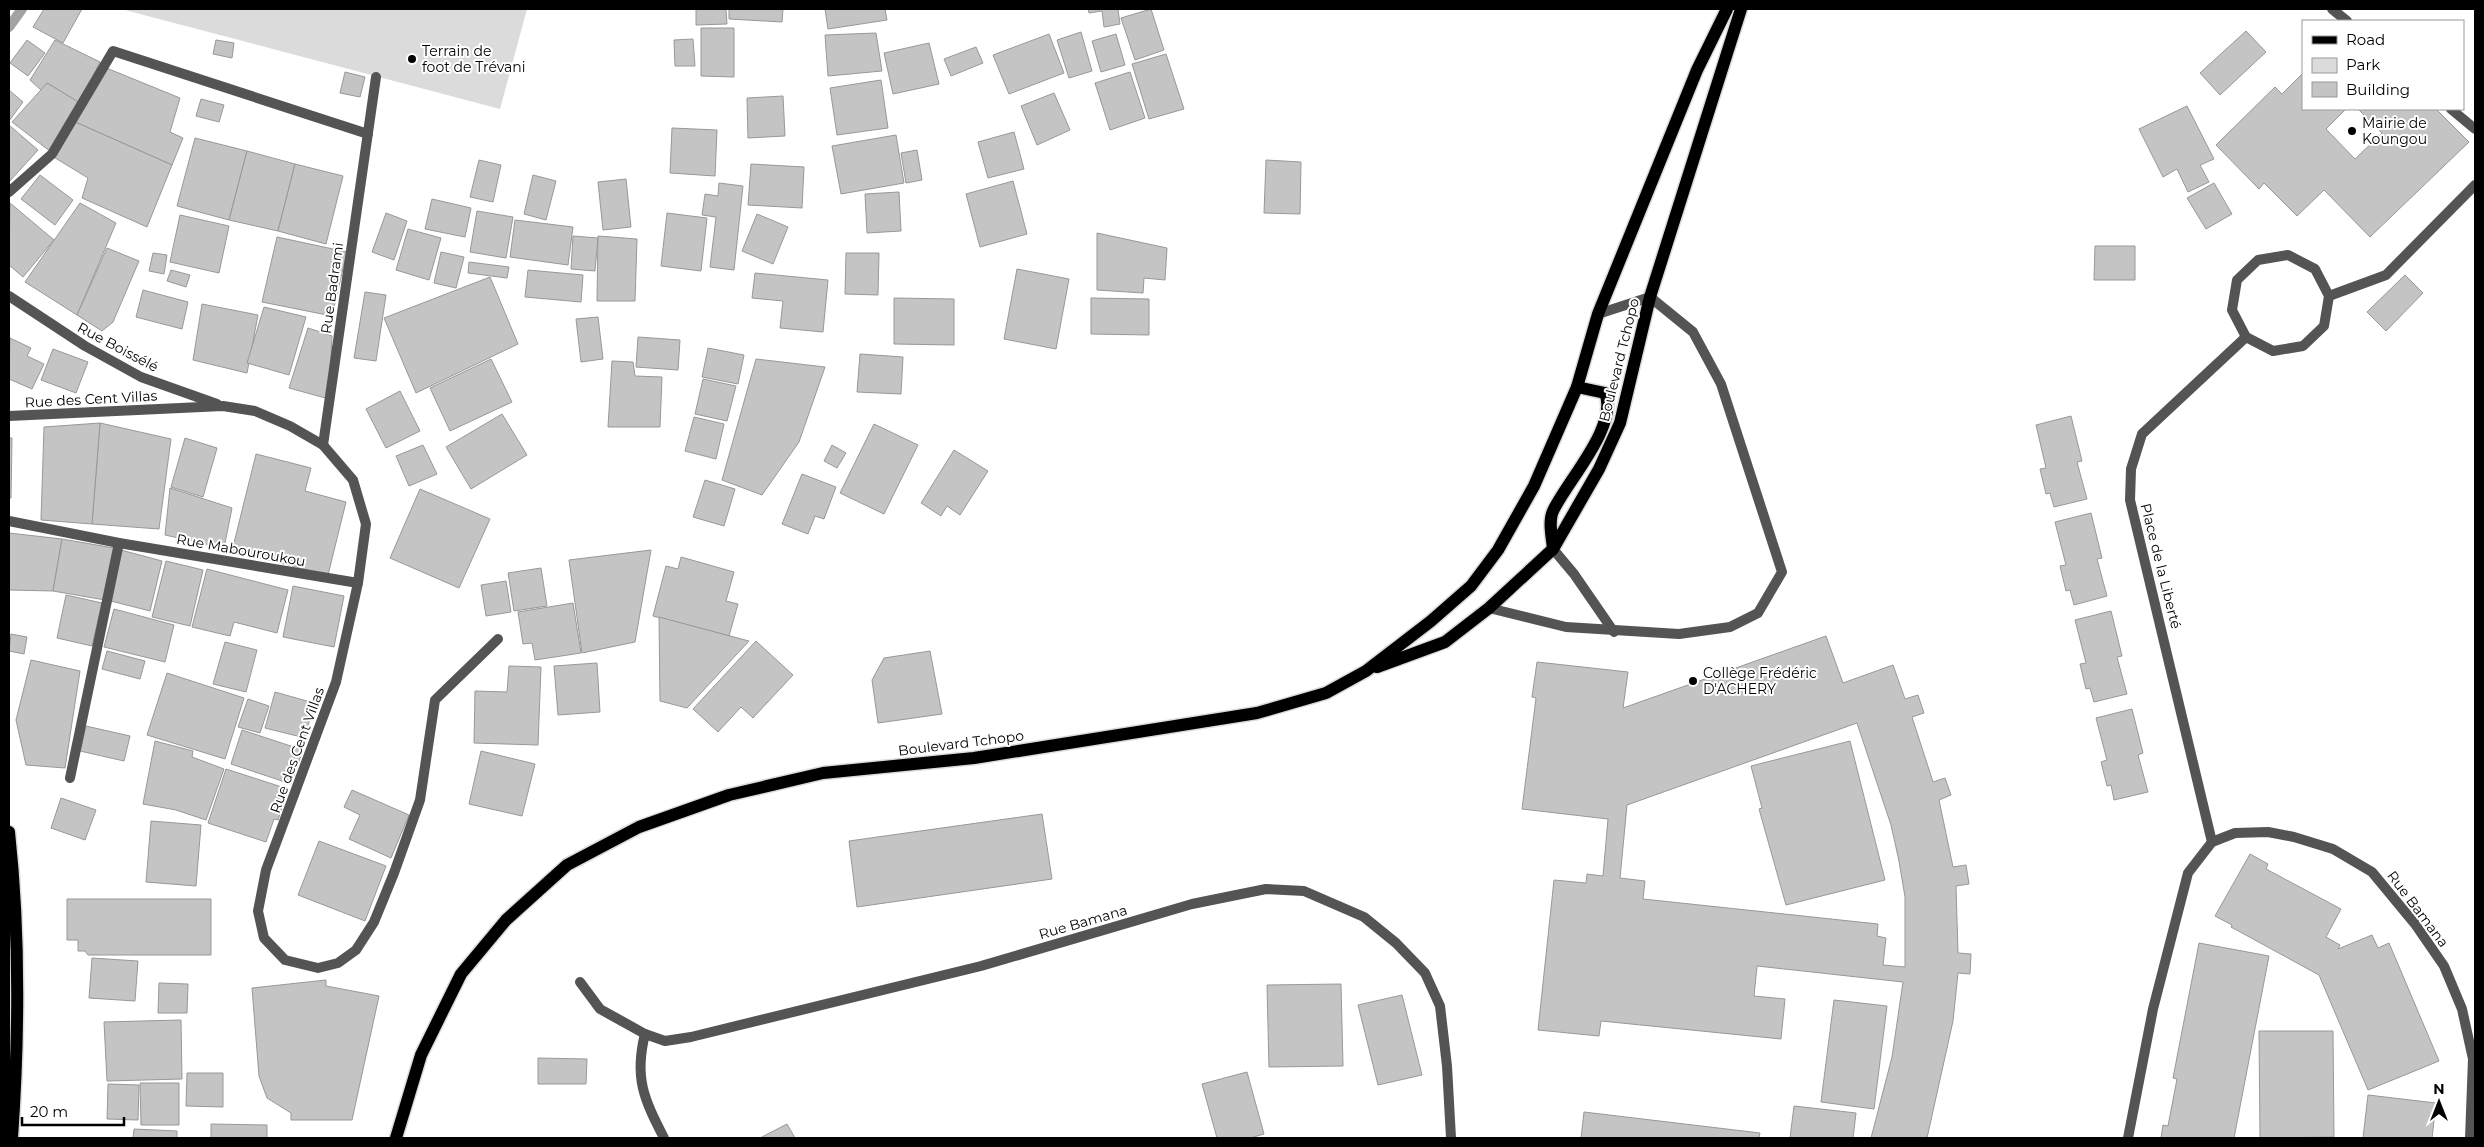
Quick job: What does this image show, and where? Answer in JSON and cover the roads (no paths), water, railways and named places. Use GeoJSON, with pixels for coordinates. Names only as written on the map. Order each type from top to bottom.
{"type":"FeatureCollection","features":[{"type":"Feature","properties":{"kind":"main road","name":"Boulevard Tchopo"},"geometry":{"type":"LineString","coordinates":[[396,1138],[421,1055],[461,974],[506,920],[567,865],[639,827],[730,795],[822,774],[974,758],[1257,713],[1326,693],[1366,671],[1431,621],[1471,586],[1498,550],[1534,486],[1577,387],[1598,314],[1697,70],[1727,9]]}},
{"type":"Feature","properties":{"kind":"main road","name":"Boulevard Tchopo"},"geometry":{"type":"LineString","coordinates":[[1366,671],[1446,642],[1489,608],[1554,549],[1599,469],[1620,423],[1650,297],[1741,9]]}},
{"type":"Feature","properties":{"kind":"main road"},"geometry":{"type":"LineString","coordinates":[[1554,549],[1551,520],[1554,511],[1581,468],[1601,428],[1607,409],[1608,401],[1605,393],[1577,387]]}},
{"type":"Feature","properties":{"kind":"main road"},"geometry":{"type":"LineString","coordinates":[[9,832],[15,909],[12,971],[12,1138]]}},
{"type":"Feature","properties":{"kind":"street"},"geometry":{"type":"LineString","coordinates":[[2332,9],[2346,20]]}},
{"type":"Feature","properties":{"kind":"street"},"geometry":{"type":"LineString","coordinates":[[9,192],[52,154],[113,51],[368,134]]}},
{"type":"Feature","properties":{"kind":"street","name":"Rue Badrami"},"geometry":{"type":"LineString","coordinates":[[323,445],[376,77]]}},
{"type":"Feature","properties":{"kind":"street"},"geometry":{"type":"LineString","coordinates":[[2452,110],[2475,129]]}},
{"type":"Feature","properties":{"kind":"street"},"geometry":{"type":"LineString","coordinates":[[2329,296],[2386,275],[2475,185]]}},
{"type":"Feature","properties":{"kind":"street"},"geometry":{"type":"LineString","coordinates":[[2288,255],[2315,269],[2329,296],[2324,326],[2303,346],[2273,351],[2246,337],[2232,310],[2237,280],[2258,260],[2288,255]]}},
{"type":"Feature","properties":{"kind":"street","name":"Rue Boissélé"},"geometry":{"type":"LineString","coordinates":[[9,296],[86,346],[141,378],[223,406]]}},
{"type":"Feature","properties":{"kind":"street"},"geometry":{"type":"LineString","coordinates":[[1489,608],[1566,627],[1614,632],[1679,634],[1730,627],[1758,613],[1782,572],[1721,384],[1693,332],[1650,297],[1598,314]]}},
{"type":"Feature","properties":{"kind":"street","name":"Place de la Liberté"},"geometry":{"type":"LineString","coordinates":[[2212,842],[2130,500],[2131,469],[2142,434],[2246,337]]}},
{"type":"Feature","properties":{"kind":"street","name":"Rue des Cent Villas"},"geometry":{"type":"LineString","coordinates":[[9,416],[223,406],[256,411],[290,426],[323,445],[353,480],[366,524],[358,583],[336,682],[266,870],[258,911],[264,938],[285,960],[318,968],[338,963],[356,950],[374,922],[420,800],[427,744],[436,700],[498,639]]}},
{"type":"Feature","properties":{"kind":"street","name":"Rue Mabouroukou"},"geometry":{"type":"LineString","coordinates":[[9,521],[119,543],[358,583]]}},
{"type":"Feature","properties":{"kind":"street"},"geometry":{"type":"LineString","coordinates":[[70,778],[119,543]]}},
{"type":"Feature","properties":{"kind":"street"},"geometry":{"type":"LineString","coordinates":[[1554,549],[1574,574],[1614,632]]}},
{"type":"Feature","properties":{"kind":"street","name":"Rue Bamana"},"geometry":{"type":"LineString","coordinates":[[2212,842],[2235,833],[2268,832],[2294,837],[2333,849],[2372,872],[2414,924],[2444,966],[2462,1009],[2473,1060],[2470,1138]]}},
{"type":"Feature","properties":{"kind":"street"},"geometry":{"type":"LineString","coordinates":[[2128,1138],[2153,1009],[2188,873],[2212,842]]}},
{"type":"Feature","properties":{"kind":"street","name":"Rue Bamana"},"geometry":{"type":"LineString","coordinates":[[580,982],[600,1009],[645,1034],[665,1041],[691,1037],[981,966],[1192,904],[1266,888],[1304,891],[1364,917],[1396,943],[1425,973],[1440,1006],[1447,1066],[1451,1138]]}},
{"type":"Feature","properties":{"kind":"street"},"geometry":{"type":"LineString","coordinates":[[645,1034],[639,1057],[641,1089],[664,1138]]}},
{"type":"Feature","properties":{"kind":"waterway"},"geometry":{"type":"LineString","coordinates":[[9,27],[22,9]]}},
{"type":"Feature","properties":{"kind":"place","name":"Terrain de foot de Trévani"},"geometry":{"type":"Point","coordinates":[412,59]}},
{"type":"Feature","properties":{"kind":"place","name":"Mairie de Koungou"},"geometry":{"type":"Point","coordinates":[2352,131]}},
{"type":"Feature","properties":{"kind":"place","name":"Collège Frédéric D'ACHERY"},"geometry":{"type":"Point","coordinates":[1693,681]}}]}
